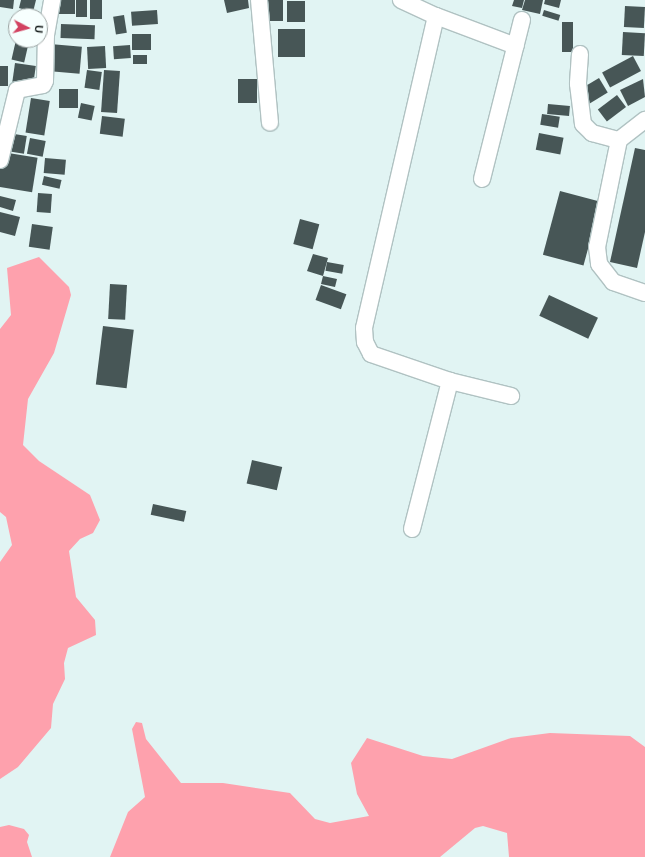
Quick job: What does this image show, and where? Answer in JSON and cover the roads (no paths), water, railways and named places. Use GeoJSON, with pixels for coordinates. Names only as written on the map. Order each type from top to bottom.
{"type":"FeatureCollection","features":[{"type":"Feature","properties":{"kind":"street"},"geometry":{"type":"LineString","coordinates":[[0,160],[17,90],[43,85],[45,81],[46,35],[52,0]]}},
{"type":"Feature","properties":{"kind":"street"},"geometry":{"type":"LineString","coordinates":[[258,0],[270,122]]}},
{"type":"Feature","properties":{"kind":"street"},"geometry":{"type":"LineString","coordinates":[[401,0],[436,16],[516,46]]}},
{"type":"Feature","properties":{"kind":"street"},"geometry":{"type":"LineString","coordinates":[[436,16],[364,328],[364,342],[371,354],[450,381],[511,396]]}},
{"type":"Feature","properties":{"kind":"street"},"geometry":{"type":"LineString","coordinates":[[482,179],[522,20]]}},
{"type":"Feature","properties":{"kind":"street"},"geometry":{"type":"LineString","coordinates":[[580,54],[578,84],[583,124],[592,133],[619,140]]}},
{"type":"Feature","properties":{"kind":"street"},"geometry":{"type":"LineString","coordinates":[[645,120],[619,140],[597,247],[599,264],[613,282],[645,293]]}},
{"type":"Feature","properties":{"kind":"street"},"geometry":{"type":"LineString","coordinates":[[412,529],[450,381]]}}]}
